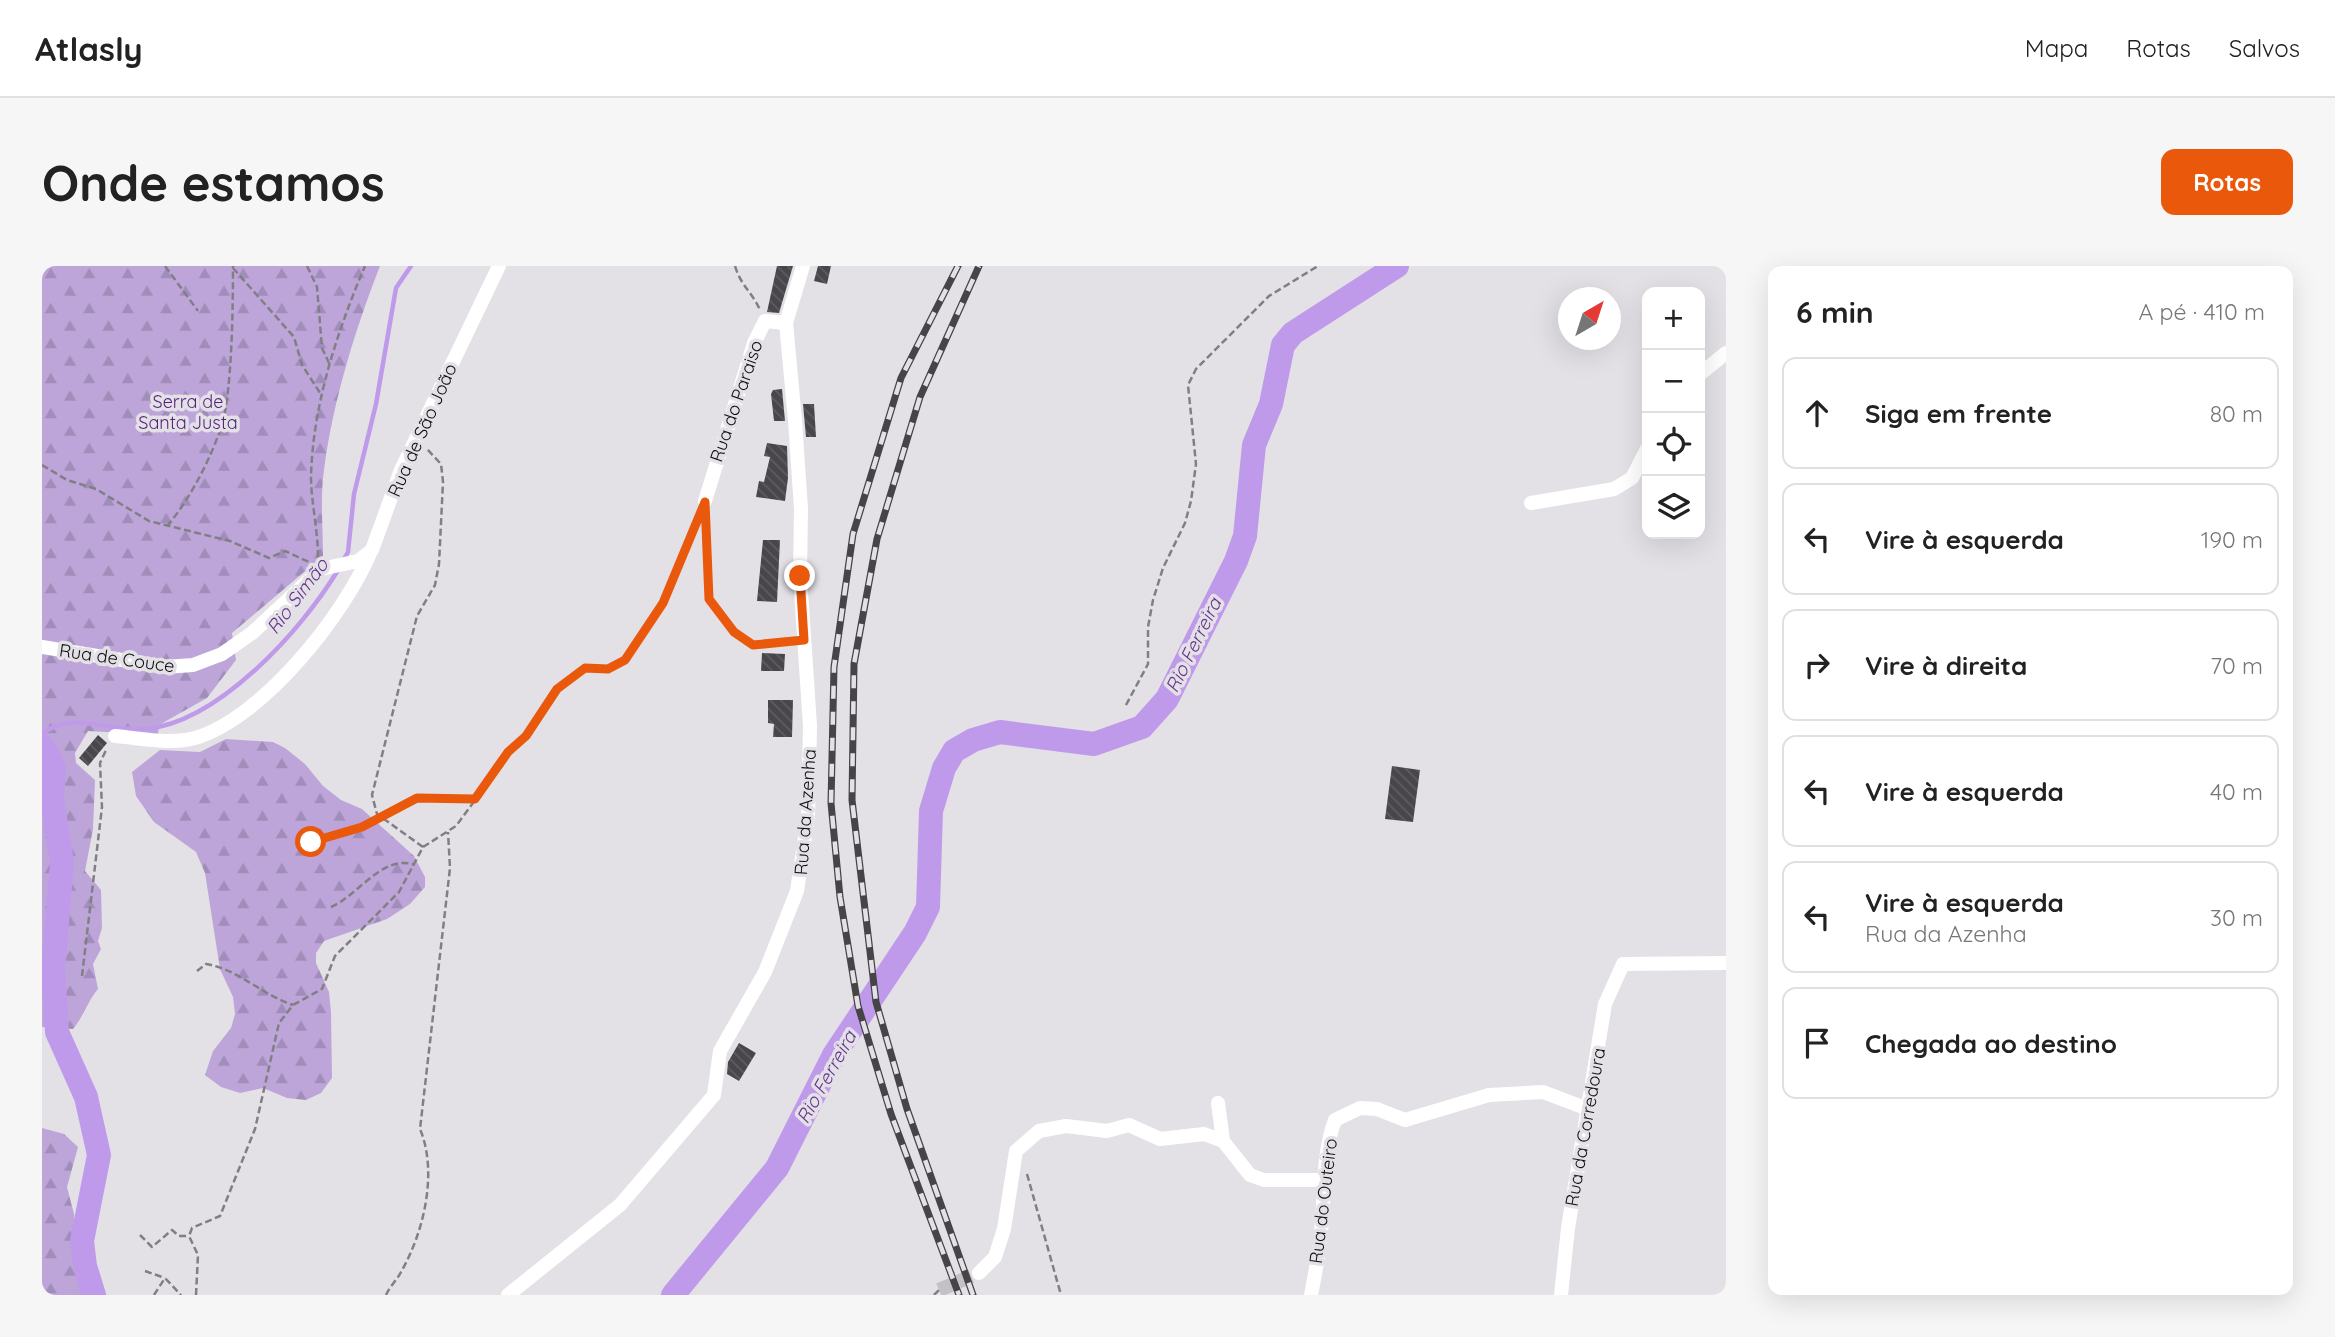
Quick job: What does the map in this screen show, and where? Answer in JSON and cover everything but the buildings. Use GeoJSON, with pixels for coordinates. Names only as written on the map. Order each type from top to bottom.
{"type":"FeatureCollection","features":[{"type":"Feature","properties":{"kind":"street","name":"Rua de São João"},"geometry":{"type":"LineString","coordinates":[[115,736],[163,741],[195,738],[244,711],[322,634],[362,574],[401,470],[499,266]]}},
{"type":"Feature","properties":{"kind":"street","name":"Rua da Azenha"},"geometry":{"type":"LineString","coordinates":[[508,1295],[620,1205],[714,1095],[720,1051],[765,972],[797,891],[804,859],[810,726],[804,640],[801,509],[786,323],[803,266]]}},
{"type":"Feature","properties":{"kind":"street","name":"Rua do Paraiso"},"geometry":{"type":"LineString","coordinates":[[705,502],[754,343],[765,321],[786,323]]}},
{"type":"Feature","properties":{"kind":"street"},"geometry":{"type":"LineString","coordinates":[[1705,370],[1726,353]]}},
{"type":"Feature","properties":{"kind":"street"},"geometry":{"type":"LineString","coordinates":[[1531,503],[1614,489],[1632,478],[1642,459]]}},
{"type":"Feature","properties":{"kind":"street"},"geometry":{"type":"LineString","coordinates":[[319,566],[358,561],[372,550]]}},
{"type":"Feature","properties":{"kind":"street","name":"Rua de Couce"},"geometry":{"type":"LineString","coordinates":[[42,647],[165,667],[193,665],[222,654],[252,633],[319,566]]}},
{"type":"Feature","properties":{"kind":"street","name":"Rua da Corredoura"},"geometry":{"type":"LineString","coordinates":[[1560,1295],[1567,1228],[1605,1004],[1623,964],[1726,963]]}},
{"type":"Feature","properties":{"kind":"street","name":"Rua do Outeiro"},"geometry":{"type":"LineString","coordinates":[[1311,1295],[1322,1219],[1328,1140],[1335,1120],[1360,1108],[1377,1109],[1405,1120],[1489,1096],[1543,1092],[1588,1109]]}},
{"type":"Feature","properties":{"kind":"street"},"geometry":{"type":"LineString","coordinates":[[1217,1103],[1223,1141],[1250,1175],[1264,1180],[1323,1180]]}},
{"type":"Feature","properties":{"kind":"street"},"geometry":{"type":"LineString","coordinates":[[979,1273],[995,1256],[1004,1229],[1016,1151],[1039,1131],[1066,1126],[1107,1131],[1129,1125],[1160,1139],[1204,1134],[1223,1141]]}},
{"type":"Feature","properties":{"kind":"path"},"geometry":{"type":"LineString","coordinates":[[42,271],[45,266]]}},
{"type":"Feature","properties":{"kind":"path"},"geometry":{"type":"LineString","coordinates":[[165,266],[198,311]]}},
{"type":"Feature","properties":{"kind":"path"},"geometry":{"type":"LineString","coordinates":[[307,266],[317,287],[322,348],[330,364]]}},
{"type":"Feature","properties":{"kind":"path"},"geometry":{"type":"LineString","coordinates":[[319,566],[315,494],[311,479],[313,444],[330,364],[365,266]]}},
{"type":"Feature","properties":{"kind":"path"},"geometry":{"type":"LineString","coordinates":[[735,266],[740,283],[754,296],[765,321]]}},
{"type":"Feature","properties":{"kind":"path"},"geometry":{"type":"LineString","coordinates":[[1126,705],[1148,664],[1148,627],[1153,600],[1163,568],[1185,523],[1191,501],[1196,464],[1188,385],[1196,369],[1269,296],[1318,266]]}},
{"type":"Feature","properties":{"kind":"path"},"geometry":{"type":"LineString","coordinates":[[233,267],[294,337],[302,365],[322,396]]}},
{"type":"Feature","properties":{"kind":"path"},"geometry":{"type":"LineString","coordinates":[[167,526],[184,507],[198,481],[226,408],[233,267]]}},
{"type":"Feature","properties":{"kind":"path"},"geometry":{"type":"LineString","coordinates":[[424,847],[377,814],[372,794],[417,616],[435,585],[439,564],[441,464],[425,447]]}},
{"type":"Feature","properties":{"kind":"path"},"geometry":{"type":"LineString","coordinates":[[42,466],[67,480],[96,489],[149,521],[230,541],[269,558],[285,551],[319,566]]}},
{"type":"Feature","properties":{"kind":"path"},"geometry":{"type":"LineString","coordinates":[[705,502],[709,599],[734,632],[753,645],[804,640]]}},
{"type":"Feature","properties":{"kind":"path"},"geometry":{"type":"LineString","coordinates":[[196,1295],[198,1255],[189,1236],[192,1228],[220,1216],[255,1129],[279,1023],[293,1005],[322,989],[335,957],[390,904],[409,880],[424,847],[456,826],[508,752],[526,736],[557,689],[585,668],[608,669],[625,660],[663,603],[705,502]]}},
{"type":"Feature","properties":{"kind":"path"},"geometry":{"type":"LineString","coordinates":[[82,976],[102,807],[100,763],[115,736]]}},
{"type":"Feature","properties":{"kind":"path"},"geometry":{"type":"LineString","coordinates":[[311,842],[362,827],[417,798],[475,799]]}},
{"type":"Feature","properties":{"kind":"path"},"geometry":{"type":"LineString","coordinates":[[386,1295],[401,1273],[417,1236],[426,1203],[427,1147],[420,1129],[450,868],[448,831]]}},
{"type":"Feature","properties":{"kind":"path"},"geometry":{"type":"LineString","coordinates":[[331,906],[345,901],[383,868],[405,861],[415,865]]}},
{"type":"Feature","properties":{"kind":"path"},"geometry":{"type":"LineString","coordinates":[[197,971],[206,964],[217,966],[263,992],[293,1005]]}},
{"type":"Feature","properties":{"kind":"path"},"geometry":{"type":"LineString","coordinates":[[1027,1173],[1061,1295]]}},
{"type":"Feature","properties":{"kind":"path"},"geometry":{"type":"LineString","coordinates":[[140,1235],[152,1247],[172,1230],[179,1236],[189,1236]]}},
{"type":"Feature","properties":{"kind":"path"},"geometry":{"type":"LineString","coordinates":[[145,1271],[165,1278],[181,1295]]}},
{"type":"Feature","properties":{"kind":"path"},"geometry":{"type":"LineString","coordinates":[[154,1295],[165,1278]]}},
{"type":"Feature","properties":{"kind":"path"},"geometry":{"type":"LineString","coordinates":[[934,1295],[939,1290]]}},
{"type":"Feature","properties":{"kind":"green space","name":"Serra de Santa Justa"},"geometry":{"type":"Polygon","coordinates":[[[42,266],[380,266],[354,340],[333,418],[323,480],[323,556],[232,633],[236,660],[207,698],[159,725],[158,735],[88,731],[75,753],[76,763],[95,780],[93,829],[85,871],[101,890],[102,928],[98,941],[101,949],[93,964],[98,989],[73,1029],[42,1027],[42,266]]]}},
{"type":"Feature","properties":{"kind":"green space"},"geometry":{"type":"Polygon","coordinates":[[[226,739],[273,742],[285,748],[305,764],[323,786],[341,800],[362,809],[414,856],[425,877],[425,887],[410,904],[387,919],[324,941],[316,953],[316,963],[329,992],[332,1078],[321,1093],[306,1100],[287,1098],[263,1088],[240,1093],[221,1087],[205,1075],[213,1051],[231,1028],[235,1014],[233,997],[220,969],[205,873],[196,852],[154,822],[136,796],[132,772],[160,750],[200,752],[226,739]]]}},
{"type":"Feature","properties":{"kind":"green space"},"geometry":{"type":"Polygon","coordinates":[[[42,1128],[64,1134],[78,1147],[67,1187],[74,1214],[76,1254],[87,1295],[42,1295],[42,1128]]]}},
{"type":"Feature","properties":{"kind":"waterway","name":"Rio Simão"},"geometry":{"type":"LineString","coordinates":[[344,559],[348,552],[354,494],[376,404],[396,288],[411,266]]}},
{"type":"Feature","properties":{"kind":"waterway","name":"Rio Ferreira"},"geometry":{"type":"LineString","coordinates":[[673,1295],[777,1168],[834,1055],[915,933],[928,907],[931,811],[944,768],[954,751],[973,740],[1000,732],[1094,744],[1142,727],[1167,699],[1236,561],[1245,536],[1254,445],[1271,404],[1283,345],[1293,333],[1397,266]]}},
{"type":"Feature","properties":{"kind":"waterway","name":"Rio Simão"},"geometry":{"type":"LineString","coordinates":[[42,734],[53,727],[78,723],[145,729],[173,723],[201,710],[229,692],[280,645],[303,619],[338,570]]}},
{"type":"Feature","properties":{"kind":"waterway","name":"Rio Ferreira"},"geometry":{"type":"LineString","coordinates":[[42,746],[54,768],[52,799],[62,862],[53,970],[57,1032],[86,1097],[99,1155],[82,1241],[85,1266],[94,1295]]}},
{"type":"Feature","properties":{"kind":"tunnel"},"geometry":{"type":"LineString","coordinates":[[939,1290],[979,1273]]}},
{"type":"Feature","properties":{"kind":"railway"},"geometry":{"type":"LineString","coordinates":[[958,266],[901,378],[853,534],[834,667],[831,803],[840,897],[858,1006],[891,1114],[959,1295]]}},
{"type":"Feature","properties":{"kind":"railway"},"geometry":{"type":"LineString","coordinates":[[973,1295],[907,1109],[876,1002],[852,800],[854,664],[877,539],[920,397],[979,266]]}},
{"type":"Feature","properties":{"kind":"route"},"geometry":{"type":"LineString","coordinates":[[311,842],[331,837],[344,830],[362,827],[417,798],[475,799],[508,752],[526,736],[557,689],[585,668],[608,669],[625,660],[663,603],[705,502],[709,599],[734,632],[753,645],[804,640],[800,576]]}}]}
